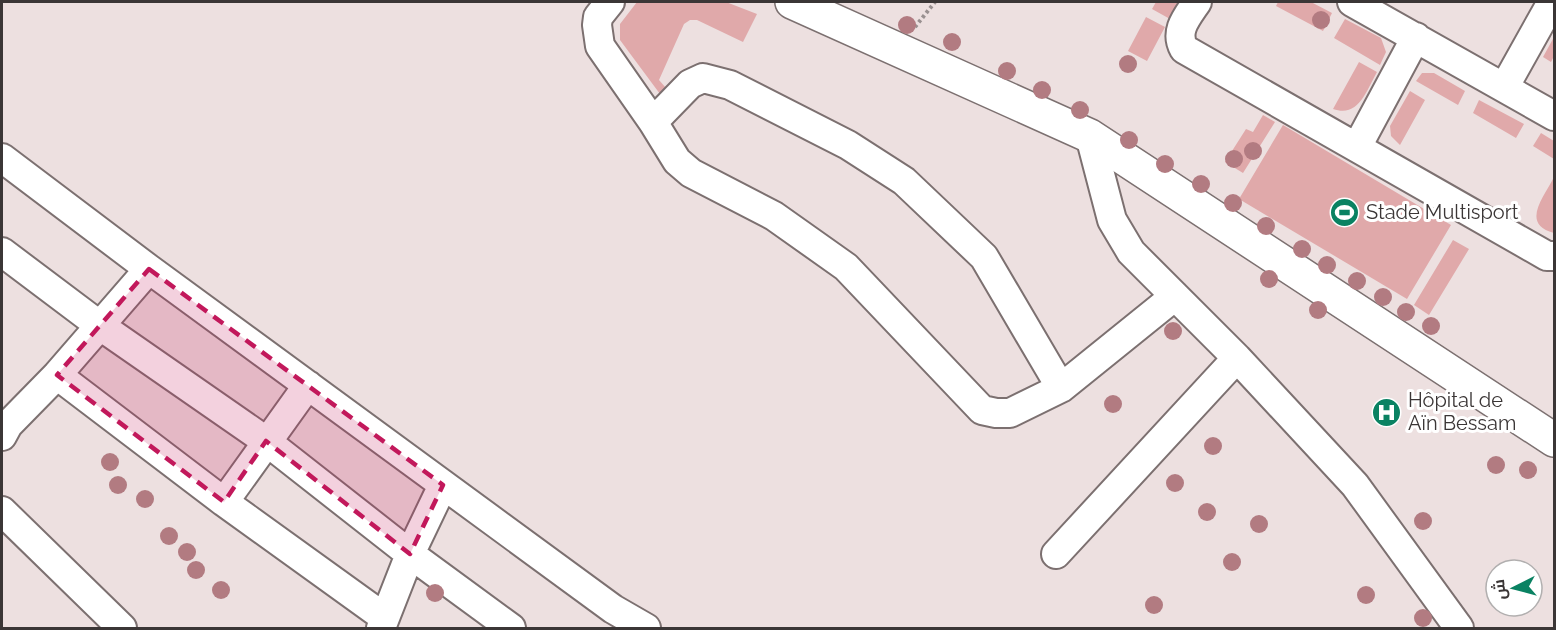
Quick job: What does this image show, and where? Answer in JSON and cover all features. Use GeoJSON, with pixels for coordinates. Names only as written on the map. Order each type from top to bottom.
{"type":"FeatureCollection","features":[{"type":"Feature","properties":{"kind":"main road"},"geometry":{"type":"LineString","coordinates":[[792,2],[1090,136],[1554,440]]}},
{"type":"Feature","properties":{"kind":"street"},"geometry":{"type":"LineString","coordinates":[[610,2],[598,17],[600,46],[677,161],[691,173],[774,216],[846,267],[982,410],[1010,413],[1061,388],[1174,296]]}},
{"type":"Feature","properties":{"kind":"street"},"geometry":{"type":"LineString","coordinates":[[1197,2],[1180,30],[1180,40],[1184,49],[1547,256],[1554,256]]}},
{"type":"Feature","properties":{"kind":"street"},"geometry":{"type":"LineString","coordinates":[[1352,2],[1554,116]]}},
{"type":"Feature","properties":{"kind":"street"},"geometry":{"type":"LineString","coordinates":[[1504,86],[1552,2]]}},
{"type":"Feature","properties":{"kind":"street"},"geometry":{"type":"LineString","coordinates":[[1357,147],[1416,37]]}},
{"type":"Feature","properties":{"kind":"street"},"geometry":{"type":"LineString","coordinates":[[653,122],[690,84],[704,78],[730,85],[838,140],[904,181],[984,258],[1061,388]]}},
{"type":"Feature","properties":{"kind":"street"},"geometry":{"type":"LineString","coordinates":[[1090,136],[1112,220],[1131,252],[1237,358],[1355,485],[1459,628]]}},
{"type":"Feature","properties":{"kind":"street"},"geometry":{"type":"LineString","coordinates":[[2,158],[443,485],[606,619],[646,628]]}},
{"type":"Feature","properties":{"kind":"street"},"geometry":{"type":"LineString","coordinates":[[2,252],[99,325],[266,441],[410,554],[511,628]]}},
{"type":"Feature","properties":{"kind":"street"},"geometry":{"type":"LineString","coordinates":[[2,436],[8,425],[57,375],[149,269]]}},
{"type":"Feature","properties":{"kind":"street"},"geometry":{"type":"LineString","coordinates":[[1056,554],[1237,358]]}},
{"type":"Feature","properties":{"kind":"street"},"geometry":{"type":"LineString","coordinates":[[57,375],[383,623],[410,554],[443,485]]}},
{"type":"Feature","properties":{"kind":"street"},"geometry":{"type":"LineString","coordinates":[[224,502],[308,385]]}},
{"type":"Feature","properties":{"kind":"street"},"geometry":{"type":"LineString","coordinates":[[2,511],[121,628]]}},
{"type":"Feature","properties":{"kind":"highlighted area"},"geometry":{"type":"Polygon","coordinates":[[[149,269],[443,485],[410,554],[266,441],[224,502],[57,375],[149,269]]]}},
{"type":"Feature","properties":{"kind":"shaded area"},"geometry":{"type":"Polygon","coordinates":[[[637,2],[726,2],[757,14],[743,42],[697,20],[690,20],[684,24],[659,80],[666,88],[660,94],[620,40],[620,24],[637,2]]]}},
{"type":"Feature","properties":{"kind":"shaded area"},"geometry":{"type":"Polygon","coordinates":[[[1156,2],[1179,2],[1170,19],[1152,9],[1156,2]]]}},
{"type":"Feature","properties":{"kind":"shaded area"},"geometry":{"type":"Polygon","coordinates":[[[1278,2],[1311,2],[1332,13],[1323,31],[1276,6],[1278,2]]]}},
{"type":"Feature","properties":{"kind":"shaded area"},"geometry":{"type":"Polygon","coordinates":[[[1146,17],[1165,27],[1147,61],[1128,51],[1146,17]]]}},
{"type":"Feature","properties":{"kind":"shaded area"},"geometry":{"type":"Polygon","coordinates":[[[1345,19],[1381,38],[1386,52],[1380,65],[1334,38],[1345,19]]]}},
{"type":"Feature","properties":{"kind":"shaded area"},"geometry":{"type":"Polygon","coordinates":[[[1554,37],[1554,56],[1551,62],[1543,57],[1554,37]]]}},
{"type":"Feature","properties":{"kind":"shaded area"},"geometry":{"type":"Polygon","coordinates":[[[1359,62],[1377,72],[1365,94],[1361,101],[1349,110],[1333,109],[1359,62]]]}},
{"type":"Feature","properties":{"kind":"shaded area"},"geometry":{"type":"Polygon","coordinates":[[[1422,73],[1434,73],[1465,91],[1458,105],[1416,81],[1422,73]]]}},
{"type":"Feature","properties":{"kind":"shaded area"},"geometry":{"type":"Polygon","coordinates":[[[1410,91],[1425,100],[1400,145],[1391,136],[1390,126],[1410,91]]]}},
{"type":"Feature","properties":{"kind":"shaded area"},"geometry":{"type":"Polygon","coordinates":[[[1479,100],[1524,124],[1516,138],[1473,113],[1479,100]]]}},
{"type":"Feature","properties":{"kind":"shaded area"},"geometry":{"type":"Polygon","coordinates":[[[1263,115],[1275,122],[1243,173],[1225,162],[1246,129],[1253,132],[1263,115]]]}},
{"type":"Feature","properties":{"kind":"shaded area","name":"Stade Multisport"},"geometry":{"type":"Polygon","coordinates":[[[1283,125],[1451,225],[1407,299],[1239,199],[1283,125]]]}},
{"type":"Feature","properties":{"kind":"shaded area"},"geometry":{"type":"Polygon","coordinates":[[[1541,133],[1554,141],[1554,159],[1533,146],[1541,133]]]}},
{"type":"Feature","properties":{"kind":"shaded area"},"geometry":{"type":"Polygon","coordinates":[[[1554,177],[1554,233],[1544,229],[1536,217],[1541,201],[1554,177]]]}},
{"type":"Feature","properties":{"kind":"shaded area"},"geometry":{"type":"Polygon","coordinates":[[[1453,240],[1469,249],[1429,315],[1414,305],[1453,240]]]}},
{"type":"Feature","properties":{"kind":"place","name":"Stade Multisport"},"geometry":{"type":"Point","coordinates":[1345,212]}},
{"type":"Feature","properties":{"kind":"place","name":"Hôpital de Aïn Bessam"},"geometry":{"type":"Point","coordinates":[1387,412]}}]}
